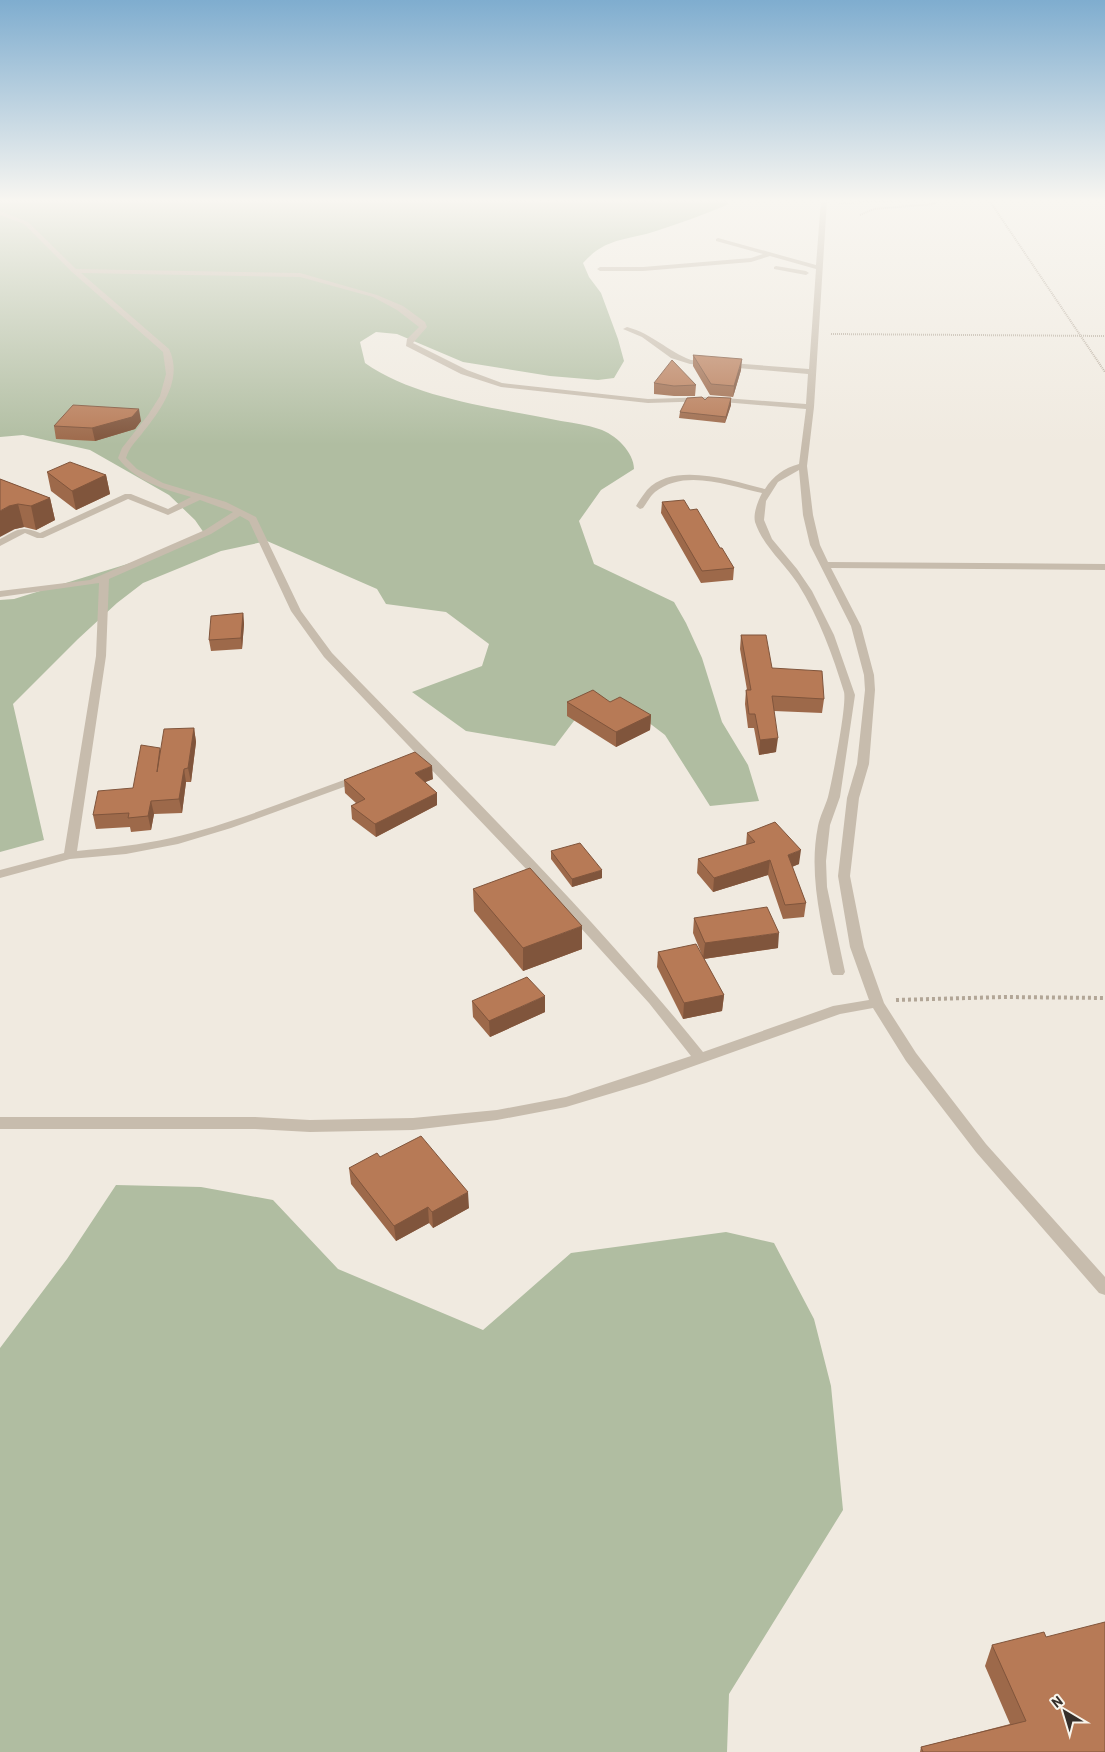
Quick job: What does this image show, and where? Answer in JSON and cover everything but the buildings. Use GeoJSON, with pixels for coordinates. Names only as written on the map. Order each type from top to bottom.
{"type":"FeatureCollection","features":[{"type":"Feature","properties":{"kind":"street"},"geometry":{"type":"LineString","coordinates":[[87,282],[158,343],[166,351],[171,366],[170,382],[160,401],[136,435],[124,448],[122,458],[134,471],[160,485],[199,497],[240,512],[253,519],[296,611],[312,636],[420,756],[554,891],[634,978],[700,1058]]}},
{"type":"Feature","properties":{"kind":"street"},"geometry":{"type":"LineString","coordinates":[[324,282],[375,296],[400,308],[422,324],[423,327],[411,339],[410,344],[464,372],[492,383],[648,401],[711,399],[810,407]]}},
{"type":"Feature","properties":{"kind":"street"},"geometry":{"type":"LineString","coordinates":[[817,282],[810,407],[803,466],[808,515],[815,545],[856,626],[869,675],[870,690],[863,764],[853,798],[844,876],[857,947],[877,1003],[911,1057],[981,1148],[1105,1288]]}},
{"type":"Feature","properties":{"kind":"street"},"geometry":{"type":"LineString","coordinates":[[627,329],[645,335],[674,356],[690,362],[812,372]]}},
{"type":"Feature","properties":{"kind":"street"},"geometry":{"type":"LineString","coordinates":[[803,466],[782,474],[767,492],[762,501],[759,514],[762,529],[807,591],[829,635],[850,695],[834,797],[824,826],[820,861],[821,887],[838,972]]}},
{"type":"Feature","properties":{"kind":"street"},"geometry":{"type":"LineString","coordinates":[[640,506],[646,494],[656,486],[684,477],[702,478],[767,492]]}},
{"type":"Feature","properties":{"kind":"street"},"geometry":{"type":"LineString","coordinates":[[0,543],[26,530],[40,536],[128,496],[168,512],[199,497]]}},
{"type":"Feature","properties":{"kind":"street"},"geometry":{"type":"LineString","coordinates":[[0,594],[92,583],[104,579],[126,567],[208,532],[240,512]]}},
{"type":"Feature","properties":{"kind":"street"},"geometry":{"type":"LineString","coordinates":[[826,565],[1105,567]]}},
{"type":"Feature","properties":{"kind":"street"},"geometry":{"type":"LineString","coordinates":[[70,856],[101,656],[104,579]]}},
{"type":"Feature","properties":{"kind":"street"},"geometry":{"type":"LineString","coordinates":[[0,874],[70,856],[126,850],[174,841],[226,825],[370,774]]}},
{"type":"Feature","properties":{"kind":"street"},"geometry":{"type":"LineString","coordinates":[[0,1124],[255,1123],[310,1126],[413,1124],[497,1115],[566,1102],[641,1079],[838,1009],[877,1003]]}},
{"type":"Feature","properties":{"kind":"path"},"geometry":{"type":"LineString","coordinates":[[1044,282],[1105,372]]}},
{"type":"Feature","properties":{"kind":"path"},"geometry":{"type":"LineString","coordinates":[[815,334],[1105,336]]}},
{"type":"Feature","properties":{"kind":"path"},"geometry":{"type":"LineString","coordinates":[[877,1003],[900,999],[1105,998]]}},
{"type":"Feature","properties":{"kind":"green space"},"geometry":{"type":"Polygon","coordinates":[[[0,282],[593,282],[601,293],[624,361],[614,378],[598,380],[550,376],[463,362],[397,334],[376,332],[360,342],[365,363],[386,376],[434,394],[486,407],[580,424],[605,431],[622,444],[631,456],[634,469],[601,490],[579,521],[594,564],[674,602],[702,658],[722,722],[748,765],[759,801],[710,806],[665,735],[627,706],[583,709],[555,746],[466,731],[412,692],[482,666],[489,644],[446,612],[386,604],[377,589],[267,541],[221,551],[143,583],[117,603],[78,639],[13,704],[44,840],[0,852],[0,600],[14,599],[150,557],[204,533],[195,520],[169,495],[90,450],[23,435],[0,437],[0,282]]]}},
{"type":"Feature","properties":{"kind":"green space"},"geometry":{"type":"Polygon","coordinates":[[[116,1185],[201,1187],[273,1200],[338,1269],[483,1330],[571,1253],[726,1232],[774,1243],[814,1319],[831,1386],[843,1510],[729,1694],[727,1752],[0,1752],[0,1348],[67,1259],[116,1185]]]}}]}
